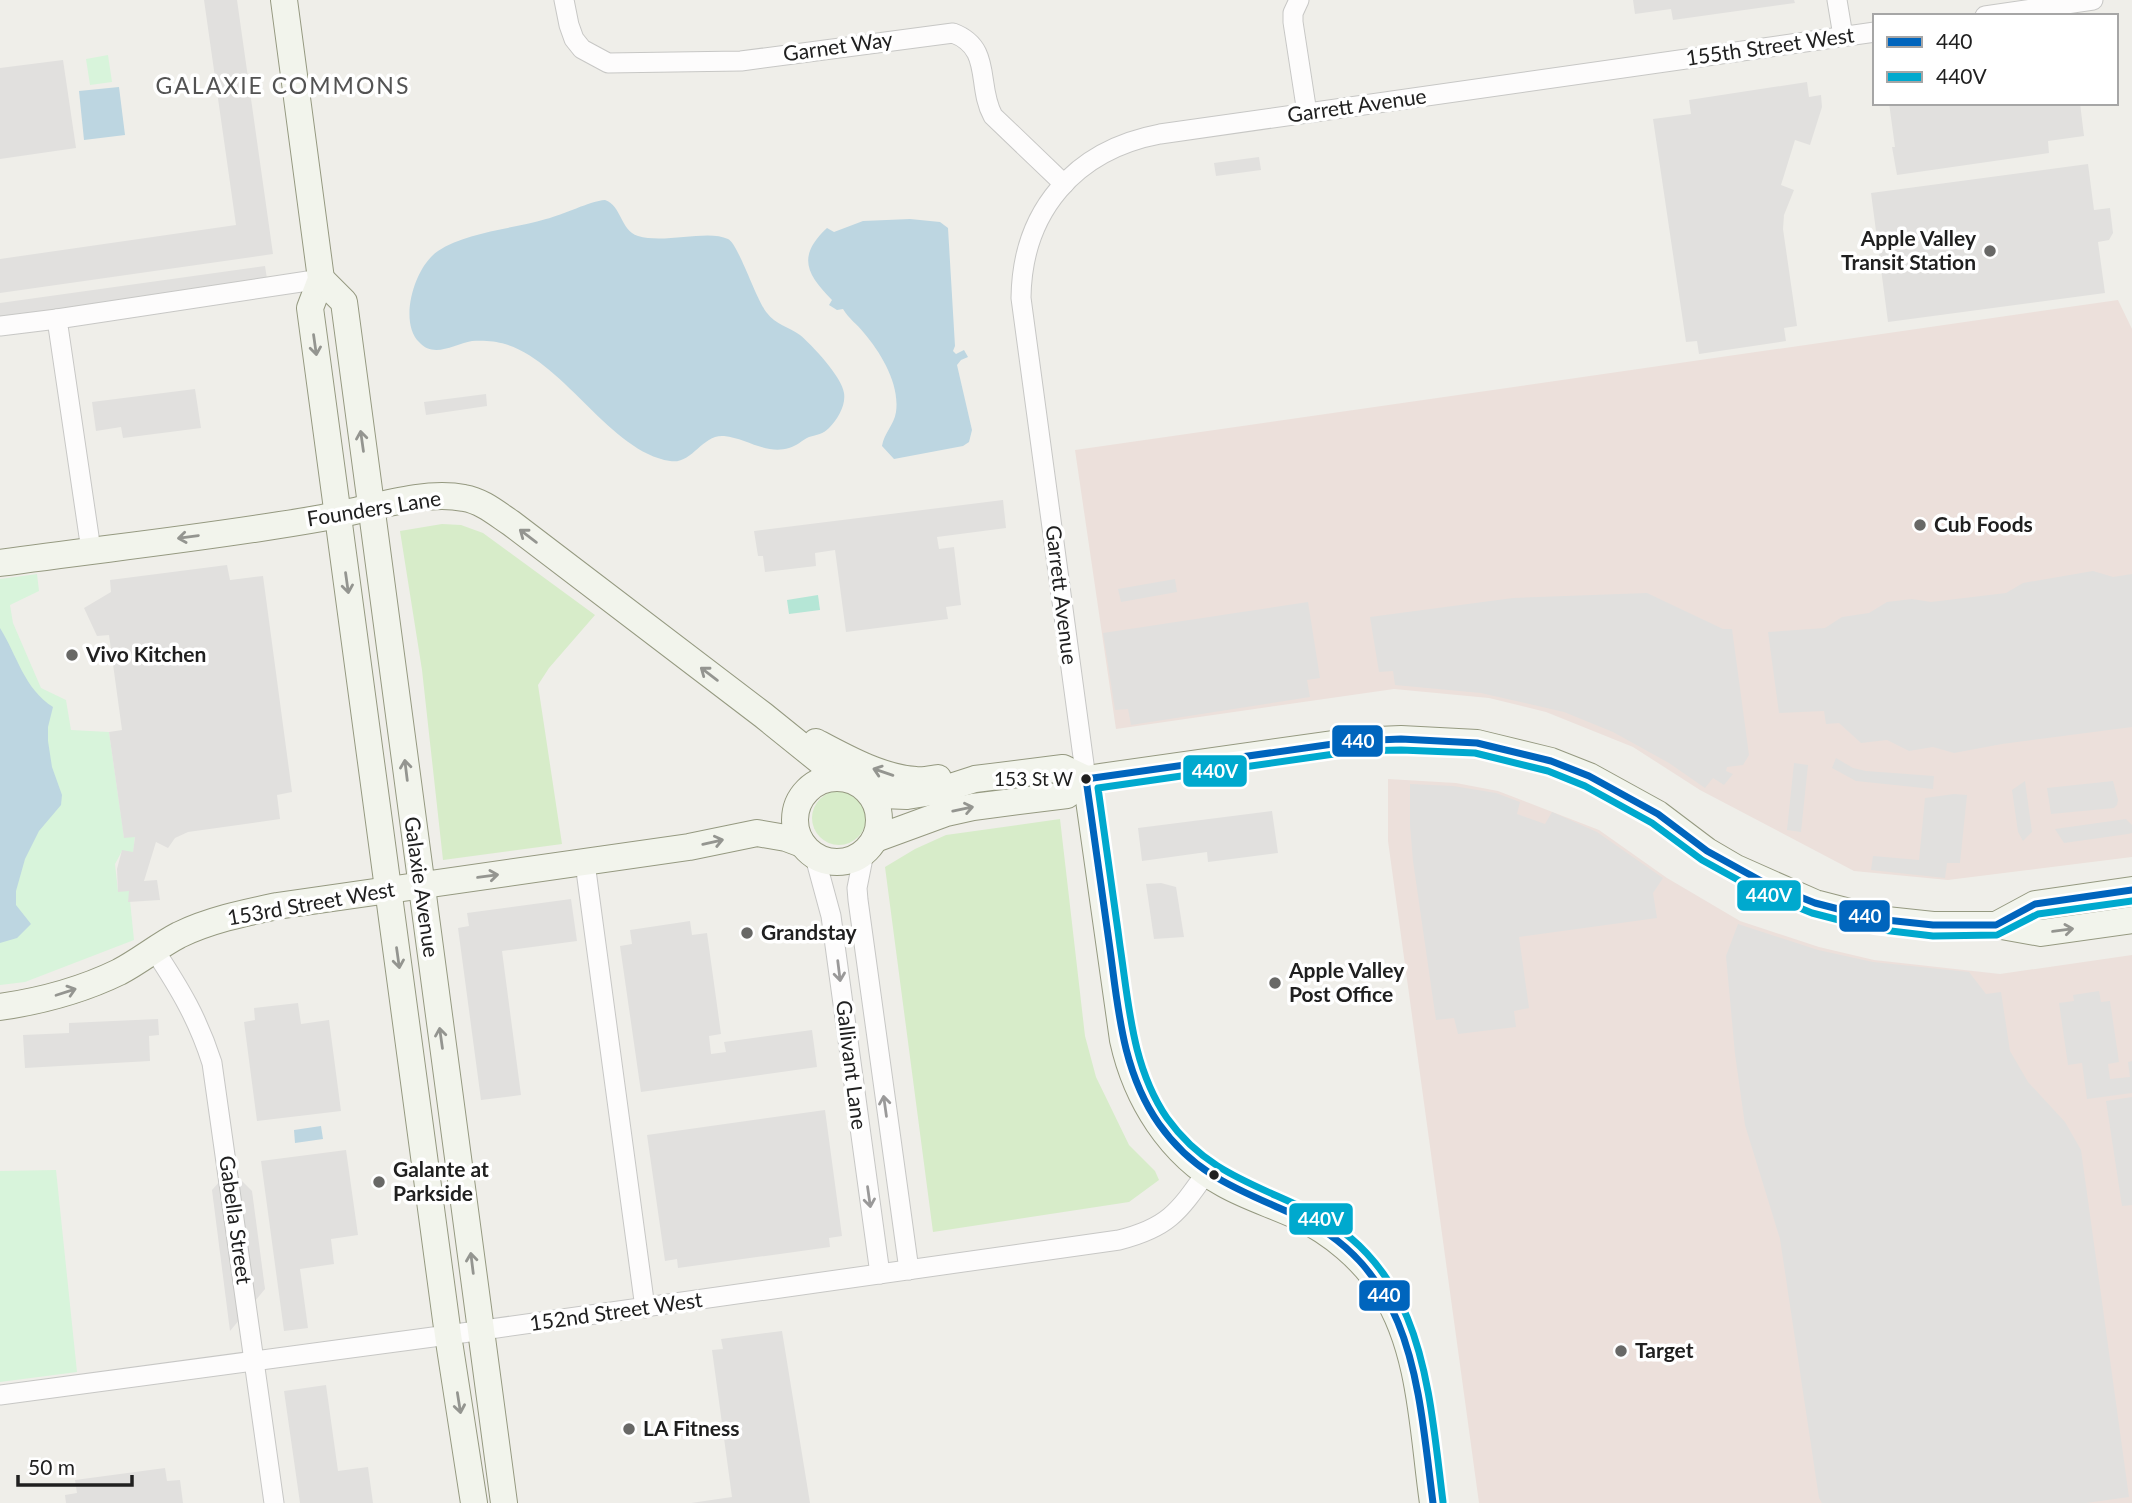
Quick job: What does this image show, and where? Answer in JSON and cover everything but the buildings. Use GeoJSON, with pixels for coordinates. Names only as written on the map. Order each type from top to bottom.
{"type":"FeatureCollection","features":[{"type":"Feature","properties":{"kind":"street","name":"Galaxie Avenue"},"geometry":{"type":"LineString","coordinates":[[284,0],[321,279],[310,308],[448,1335],[474,1503]]}},
{"type":"Feature","properties":{"kind":"street","name":"Garnet Way"},"geometry":{"type":"LineString","coordinates":[[564,0],[569,25],[582,49],[608,63],[741,61],[953,33],[970,41],[976,49],[987,105],[993,116],[1063,184]]}},
{"type":"Feature","properties":{"kind":"street"},"geometry":{"type":"LineString","coordinates":[[1299,0],[1293,13],[1293,22],[1307,113]]}},
{"type":"Feature","properties":{"kind":"street"},"geometry":{"type":"LineString","coordinates":[[1837,0],[1843,36]]}},
{"type":"Feature","properties":{"kind":"street"},"geometry":{"type":"LineString","coordinates":[[1999,14],[2093,0]]}},
{"type":"Feature","properties":{"kind":"street","name":"155th Street West"},"geometry":{"type":"LineString","coordinates":[[1665,62],[1873,32]]}},
{"type":"Feature","properties":{"kind":"street","name":"Garrett Avenue"},"geometry":{"type":"LineString","coordinates":[[1433,1503],[1413,1362],[1402,1327],[1384,1291],[1371,1273],[1347,1249],[1317,1226],[1226,1185],[1191,1162],[1163,1130],[1144,1102],[1130,1069],[1121,1030],[1021,298],[1022,266],[1029,240],[1042,213],[1063,184],[1095,158],[1138,138],[1665,62]]}},
{"type":"Feature","properties":{"kind":"street","name":"Galaxie Avenue"},"geometry":{"type":"LineString","coordinates":[[321,279],[344,302],[504,1503]]}},
{"type":"Feature","properties":{"kind":"street"},"geometry":{"type":"LineString","coordinates":[[0,326],[321,279]]}},
{"type":"Feature","properties":{"kind":"street"},"geometry":{"type":"LineString","coordinates":[[57,319],[91,550]]}},
{"type":"Feature","properties":{"kind":"street","name":"Founders Lane"},"geometry":{"type":"LineString","coordinates":[[0,563],[338,515],[436,497],[464,498],[484,505],[851,781]]}},
{"type":"Feature","properties":{"kind":"street","name":"Founders Lane"},"geometry":{"type":"LineString","coordinates":[[763,715],[840,755],[888,774],[916,780],[952,777],[975,779]]}},
{"type":"Feature","properties":{"kind":"street"},"geometry":{"type":"LineString","coordinates":[[1086,779],[1063,768],[975,779],[938,791],[907,796],[882,794],[851,781],[827,778],[814,784],[804,793],[797,805],[794,818],[796,832],[808,850],[827,862],[840,863],[853,860],[870,846],[946,813],[1067,795],[1086,779],[1354,741],[1401,739],[1477,743],[1540,758],[1589,776],[1658,814],[1736,868],[1815,903],[1877,919],[1933,925],[1996,925],[2041,933],[2132,920]]}},
{"type":"Feature","properties":{"kind":"street"},"geometry":{"type":"LineString","coordinates":[[851,781],[877,804],[879,828],[870,846]]}},
{"type":"Feature","properties":{"kind":"street","name":"153rd Street West"},"geometry":{"type":"LineString","coordinates":[[0,1007],[50,998],[85,986],[119,971],[177,936],[228,917],[277,906],[689,848],[757,833],[786,838],[808,850]]}},
{"type":"Feature","properties":{"kind":"street","name":"Gallivant Lane"},"geometry":{"type":"LineString","coordinates":[[870,846],[857,888],[858,900],[909,1270]]}},
{"type":"Feature","properties":{"kind":"street","name":"Gallivant Lane"},"geometry":{"type":"LineString","coordinates":[[808,850],[826,891],[834,938],[880,1275]]}},
{"type":"Feature","properties":{"kind":"street"},"geometry":{"type":"LineString","coordinates":[[584,863],[645,1308]]}},
{"type":"Feature","properties":{"kind":"street"},"geometry":{"type":"LineString","coordinates":[[1996,925],[2035,904],[2132,890]]}},
{"type":"Feature","properties":{"kind":"street","name":"Gabella Street"},"geometry":{"type":"LineString","coordinates":[[155,951],[186,998],[212,1063],[274,1503]]}},
{"type":"Feature","properties":{"kind":"street","name":"152nd Street West"},"geometry":{"type":"LineString","coordinates":[[0,1395],[481,1331],[1119,1240],[1139,1235],[1174,1215],[1206,1173]]}},
{"type":"Feature","properties":{"kind":"shaded area"},"geometry":{"type":"Polygon","coordinates":[[[204,0],[237,0],[273,254],[0,293],[0,259],[236,225],[204,0]]]}},
{"type":"Feature","properties":{"kind":"shaded area"},"geometry":{"type":"Polygon","coordinates":[[[1633,0],[1794,0],[1795,3],[1673,20],[1671,9],[1635,14],[1633,0]]]}},
{"type":"Feature","properties":{"kind":"shaded area"},"geometry":{"type":"Polygon","coordinates":[[[63,60],[76,148],[0,159],[0,68],[63,60]]]}},
{"type":"Feature","properties":{"kind":"shaded area"},"geometry":{"type":"Polygon","coordinates":[[[1807,82],[1809,97],[1821,95],[1822,107],[1810,145],[1795,140],[1781,185],[1794,190],[1784,215],[1783,229],[1797,326],[1784,328],[1786,341],[1699,354],[1697,341],[1686,342],[1653,119],[1691,114],[1689,100],[1807,82]]]}},
{"type":"Feature","properties":{"kind":"shaded area"},"geometry":{"type":"Polygon","coordinates":[[[1889,105],[2080,105],[2084,136],[2048,141],[2049,153],[1897,175],[1892,147],[1895,147],[1889,105]]]}},
{"type":"Feature","properties":{"kind":"shaded area"},"geometry":{"type":"Polygon","coordinates":[[[1259,157],[1261,170],[1216,176],[1214,163],[1259,157]]]}},
{"type":"Feature","properties":{"kind":"shaded area","name":"Apple Valley Transit Station"},"geometry":{"type":"Polygon","coordinates":[[[2088,164],[2094,210],[2110,208],[2113,233],[2109,240],[2098,242],[2105,293],[1888,322],[1871,193],[2088,164]]]}},
{"type":"Feature","properties":{"kind":"shaded area"},"geometry":{"type":"Polygon","coordinates":[[[265,266],[267,279],[0,317],[0,303],[265,266]]]}},
{"type":"Feature","properties":{"kind":"shaded area"},"geometry":{"type":"Polygon","coordinates":[[[2118,300],[2132,329],[2132,857],[1948,880],[1854,871],[1700,790],[1633,747],[1546,712],[1489,698],[1394,689],[1116,729],[1075,450],[2118,300]]]}},
{"type":"Feature","properties":{"kind":"shaded area"},"geometry":{"type":"Polygon","coordinates":[[[195,389],[201,428],[123,438],[121,427],[96,431],[92,402],[195,389]]]}},
{"type":"Feature","properties":{"kind":"shaded area"},"geometry":{"type":"Polygon","coordinates":[[[486,394],[487,406],[426,415],[424,402],[486,394]]]}},
{"type":"Feature","properties":{"kind":"shaded area"},"geometry":{"type":"Polygon","coordinates":[[[1003,500],[1006,528],[937,537],[939,549],[954,547],[961,605],[946,607],[948,619],[846,632],[835,550],[815,553],[816,566],[765,572],[763,556],[758,556],[754,531],[1003,500]]]}},
{"type":"Feature","properties":{"kind":"shaded area"},"geometry":{"type":"Polygon","coordinates":[[[227,565],[230,580],[263,576],[292,792],[277,795],[280,819],[188,832],[175,838],[168,848],[156,842],[144,881],[157,880],[160,900],[128,902],[129,891],[118,892],[117,869],[122,850],[133,852],[135,837],[124,838],[109,732],[122,730],[109,635],[97,636],[84,608],[111,592],[110,580],[227,565]]]}},
{"type":"Feature","properties":{"kind":"shaded area"},"geometry":{"type":"Polygon","coordinates":[[[2093,571],[2113,577],[2132,574],[2132,727],[1954,753],[1933,747],[1909,751],[1887,740],[1861,743],[1839,723],[1826,724],[1824,711],[1779,713],[1768,632],[1825,628],[1842,617],[1869,613],[1887,602],[1912,599],[1931,602],[2006,593],[2023,583],[2093,571]]]}},
{"type":"Feature","properties":{"kind":"shaded area"},"geometry":{"type":"Polygon","coordinates":[[[1175,579],[1177,592],[1121,602],[1118,589],[1175,579]]]}},
{"type":"Feature","properties":{"kind":"shaded area"},"geometry":{"type":"Polygon","coordinates":[[[1647,593],[1723,629],[1732,629],[1749,755],[1743,765],[1727,767],[1726,771],[1733,774],[1724,785],[1713,778],[1705,788],[1669,763],[1613,732],[1564,712],[1481,693],[1395,685],[1393,671],[1379,672],[1370,617],[1513,598],[1647,593]]]}},
{"type":"Feature","properties":{"kind":"shaded area"},"geometry":{"type":"Polygon","coordinates":[[[1308,602],[1320,678],[1307,680],[1310,697],[1131,725],[1128,709],[1115,710],[1103,633],[1308,602]]]}},
{"type":"Feature","properties":{"kind":"shaded area"},"geometry":{"type":"Polygon","coordinates":[[[1836,758],[1853,768],[1866,771],[1934,776],[1933,789],[1856,781],[1832,768],[1836,758]]]}},
{"type":"Feature","properties":{"kind":"shaded area"},"geometry":{"type":"Polygon","coordinates":[[[1794,763],[1808,765],[1801,832],[1787,830],[1794,763]]]}},
{"type":"Feature","properties":{"kind":"shaded area"},"geometry":{"type":"Polygon","coordinates":[[[1388,779],[1456,783],[1498,791],[1599,830],[1667,878],[1740,921],[1819,947],[1874,960],[2000,974],[2132,955],[2132,1503],[1479,1503],[1388,841],[1388,779]]]}},
{"type":"Feature","properties":{"kind":"shaded area"},"geometry":{"type":"Polygon","coordinates":[[[2025,781],[2032,832],[2023,841],[2018,832],[2012,790],[2025,781]]]}},
{"type":"Feature","properties":{"kind":"shaded area"},"geometry":{"type":"Polygon","coordinates":[[[2113,781],[2118,800],[2114,808],[2051,814],[2047,788],[2113,781]]]}},
{"type":"Feature","properties":{"kind":"shaded area"},"geometry":{"type":"Polygon","coordinates":[[[1410,784],[1453,786],[1496,793],[1520,802],[1517,814],[1545,824],[1552,812],[1597,832],[1663,878],[1653,893],[1657,918],[1519,937],[1529,1008],[1514,1011],[1516,1027],[1458,1034],[1454,1018],[1436,1020],[1413,861],[1410,784]]]}},
{"type":"Feature","properties":{"kind":"shaded area"},"geometry":{"type":"Polygon","coordinates":[[[1967,795],[1960,863],[1947,863],[1945,878],[1871,870],[1873,856],[1919,860],[1925,798],[1967,795]]]}},
{"type":"Feature","properties":{"kind":"shaded area"},"geometry":{"type":"Polygon","coordinates":[[[1272,811],[1278,853],[1208,862],[1207,852],[1142,861],[1138,828],[1272,811]]]}},
{"type":"Feature","properties":{"kind":"shaded area"},"geometry":{"type":"Polygon","coordinates":[[[2126,819],[2132,825],[2132,833],[2064,843],[2055,829],[2126,819]]]}},
{"type":"Feature","properties":{"kind":"shaded area"},"geometry":{"type":"Polygon","coordinates":[[[1161,883],[1176,887],[1184,937],[1154,939],[1146,884],[1161,883]]]}},
{"type":"Feature","properties":{"kind":"shaded area"},"geometry":{"type":"Polygon","coordinates":[[[571,899],[577,941],[502,951],[521,1095],[481,1100],[458,928],[469,926],[467,913],[571,899]]]}},
{"type":"Feature","properties":{"kind":"shaded area"},"geometry":{"type":"Polygon","coordinates":[[[690,921],[692,935],[707,933],[721,1034],[709,1036],[711,1054],[726,1052],[724,1042],[812,1030],[817,1067],[641,1092],[620,946],[632,944],[630,930],[690,921]]]}},
{"type":"Feature","properties":{"kind":"shaded area"},"geometry":{"type":"Polygon","coordinates":[[[1738,924],[1818,950],[1873,962],[1969,972],[1986,994],[2001,992],[2010,1051],[2028,1082],[2065,1122],[2081,1150],[2129,1497],[2086,1503],[1822,1503],[1819,1498],[1780,1239],[1745,1125],[1726,956],[1738,924]]]}},
{"type":"Feature","properties":{"kind":"shaded area"},"geometry":{"type":"Polygon","coordinates":[[[2099,991],[2101,1002],[2110,1001],[2119,1062],[2108,1064],[2110,1079],[2130,1077],[2128,1062],[2132,1061],[2132,1093],[2087,1099],[2082,1063],[2068,1065],[2059,1003],[2074,1001],[2073,995],[2099,991]]]}},
{"type":"Feature","properties":{"kind":"shaded area"},"geometry":{"type":"Polygon","coordinates":[[[298,1003],[301,1024],[329,1020],[341,1111],[257,1121],[244,1022],[255,1020],[254,1008],[298,1003]]]}},
{"type":"Feature","properties":{"kind":"shaded area"},"geometry":{"type":"Polygon","coordinates":[[[158,1019],[159,1035],[149,1036],[150,1061],[25,1068],[23,1035],[69,1033],[69,1023],[158,1019]]]}},
{"type":"Feature","properties":{"kind":"shaded area"},"geometry":{"type":"Polygon","coordinates":[[[2132,1097],[2132,1205],[2122,1206],[2106,1101],[2132,1097]]]}},
{"type":"Feature","properties":{"kind":"shaded area"},"geometry":{"type":"Polygon","coordinates":[[[825,1110],[842,1236],[829,1238],[830,1247],[678,1268],[677,1259],[665,1261],[647,1135],[825,1110]]]}},
{"type":"Feature","properties":{"kind":"shaded area"},"geometry":{"type":"Polygon","coordinates":[[[346,1150],[358,1235],[331,1239],[334,1264],[300,1269],[308,1328],[284,1331],[261,1161],[346,1150]]]}},
{"type":"Feature","properties":{"kind":"shaded area"},"geometry":{"type":"Polygon","coordinates":[[[240,1179],[252,1191],[265,1289],[230,1331],[212,1190],[221,1180],[240,1179]]]}},
{"type":"Feature","properties":{"kind":"shaded area"},"geometry":{"type":"Polygon","coordinates":[[[782,1331],[810,1503],[691,1503],[732,1497],[712,1350],[723,1349],[721,1339],[782,1331]]]}},
{"type":"Feature","properties":{"kind":"shaded area"},"geometry":{"type":"Polygon","coordinates":[[[326,1385],[338,1471],[368,1467],[373,1503],[300,1503],[284,1391],[326,1385]]]}},
{"type":"Feature","properties":{"kind":"shaded area"},"geometry":{"type":"Polygon","coordinates":[[[165,1468],[167,1481],[180,1480],[183,1503],[66,1503],[65,1495],[77,1493],[75,1480],[165,1468]]]}},
{"type":"Feature","properties":{"kind":"green space"},"geometry":{"type":"Polygon","coordinates":[[[108,55],[112,82],[90,85],[86,59],[108,55]]]}},
{"type":"Feature","properties":{"kind":"green space"},"geometry":{"type":"Polygon","coordinates":[[[442,524],[461,525],[483,533],[595,615],[549,668],[538,685],[562,844],[443,860],[422,670],[400,531],[442,524]]]}},
{"type":"Feature","properties":{"kind":"green space"},"geometry":{"type":"Polygon","coordinates":[[[37,574],[39,591],[10,605],[13,623],[41,688],[66,700],[71,730],[109,732],[124,837],[135,836],[133,853],[122,851],[115,864],[118,891],[129,891],[134,940],[25,982],[0,985],[0,579],[37,574]]]}},
{"type":"Feature","properties":{"kind":"green space"},"geometry":{"type":"Polygon","coordinates":[[[818,595],[820,610],[789,614],[787,600],[818,595]]]}},
{"type":"Feature","properties":{"kind":"green space"},"geometry":{"type":"Polygon","coordinates":[[[844,791],[854,795],[862,803],[866,818],[862,833],[854,841],[834,845],[824,841],[816,833],[812,813],[816,803],[824,795],[844,791]]]}},
{"type":"Feature","properties":{"kind":"green space"},"geometry":{"type":"Polygon","coordinates":[[[1060,819],[1085,1036],[1096,1077],[1129,1145],[1155,1171],[1159,1180],[1129,1202],[933,1232],[885,867],[946,835],[1060,819]]]}},
{"type":"Feature","properties":{"kind":"green space"},"geometry":{"type":"Polygon","coordinates":[[[56,1170],[77,1372],[0,1382],[0,1171],[56,1170]]]}},
{"type":"Feature","properties":{"kind":"water"},"geometry":{"type":"Polygon","coordinates":[[[119,87],[125,135],[84,140],[79,91],[119,87]]]}},
{"type":"Feature","properties":{"kind":"water"},"geometry":{"type":"Polygon","coordinates":[[[605,200],[615,207],[628,229],[638,236],[661,238],[709,235],[728,239],[732,243],[767,313],[805,340],[826,362],[842,386],[843,407],[829,428],[781,450],[764,448],[732,437],[716,437],[685,458],[670,461],[648,454],[627,441],[548,368],[527,354],[493,341],[472,341],[438,350],[425,347],[419,342],[410,321],[412,294],[422,269],[438,251],[462,239],[546,219],[605,200]]]}},
{"type":"Feature","properties":{"kind":"water"},"geometry":{"type":"Polygon","coordinates":[[[910,219],[940,222],[948,228],[955,346],[953,351],[956,354],[964,350],[968,357],[957,365],[972,430],[969,442],[963,446],[894,459],[882,446],[896,412],[895,391],[888,369],[870,341],[843,309],[837,310],[829,305],[832,300],[816,282],[808,265],[811,247],[827,228],[834,232],[863,221],[910,219]]]}},
{"type":"Feature","properties":{"kind":"water"},"geometry":{"type":"Polygon","coordinates":[[[0,628],[28,681],[43,700],[53,707],[48,741],[52,767],[62,795],[61,805],[39,831],[25,859],[16,891],[16,905],[31,924],[17,938],[0,943],[0,628]]]}},
{"type":"Feature","properties":{"kind":"water"},"geometry":{"type":"Polygon","coordinates":[[[321,1126],[323,1139],[295,1143],[294,1130],[321,1126]]]}},
{"type":"Feature","properties":{"kind":"transit line","name":"440"},"geometry":{"type":"LineString","coordinates":[[1086,779],[1354,741],[1401,739],[1477,743],[1551,761],[1589,776],[1658,814],[1707,851],[1763,882],[1815,903],[1877,919],[1933,925],[1996,925],[2035,904],[2132,890]]}},
{"type":"Feature","properties":{"kind":"transit line","name":"440V"},"geometry":{"type":"LineString","coordinates":[[1443,1502],[1424,1370],[1412,1330],[1395,1292],[1371,1258],[1339,1229],[1210,1161],[1181,1135],[1155,1098],[1146,1078],[1134,1035],[1098,788],[1355,751],[1475,753],[1548,771],[1585,786],[1652,823],[1702,860],[1758,891],[1812,913],[1874,929],[1933,936],[1997,935],[2038,914],[2132,901]]}},
{"type":"Feature","properties":{"kind":"transit line","name":"440"},"geometry":{"type":"LineString","coordinates":[[1086,779],[1123,1036],[1136,1082],[1146,1103],[1173,1142],[1203,1169],[1333,1237],[1364,1266],[1387,1299],[1403,1336],[1422,1417],[1433,1503]]}},
{"type":"Feature","properties":{"kind":"place","name":"Apple Valley Transit Station"},"geometry":{"type":"Point","coordinates":[1990,251]}},
{"type":"Feature","properties":{"kind":"place","name":"Cub Foods"},"geometry":{"type":"Point","coordinates":[1920,525]}},
{"type":"Feature","properties":{"kind":"place","name":"Vivo Kitchen"},"geometry":{"type":"Point","coordinates":[72,655]}},
{"type":"Feature","properties":{"kind":"place","name":"153 St W"},"geometry":{"type":"Point","coordinates":[1086,779]}},
{"type":"Feature","properties":{"kind":"place","name":"Grandstay"},"geometry":{"type":"Point","coordinates":[747,933]}},
{"type":"Feature","properties":{"kind":"place","name":"Apple Valley Post Office"},"geometry":{"type":"Point","coordinates":[1275,983]}},
{"type":"Feature","properties":{"kind":"place","name":"Galante at Parkside"},"geometry":{"type":"Point","coordinates":[379,1182]}},
{"type":"Feature","properties":{"kind":"place","name":"Target"},"geometry":{"type":"Point","coordinates":[1621,1351]}},
{"type":"Feature","properties":{"kind":"place","name":"LA Fitness"},"geometry":{"type":"Point","coordinates":[629,1429]}},
{"type":"Feature","properties":{"kind":"district","name":"GALAXIE COMMONS"},"geometry":{"type":"Point","coordinates":[283,86]}}]}
